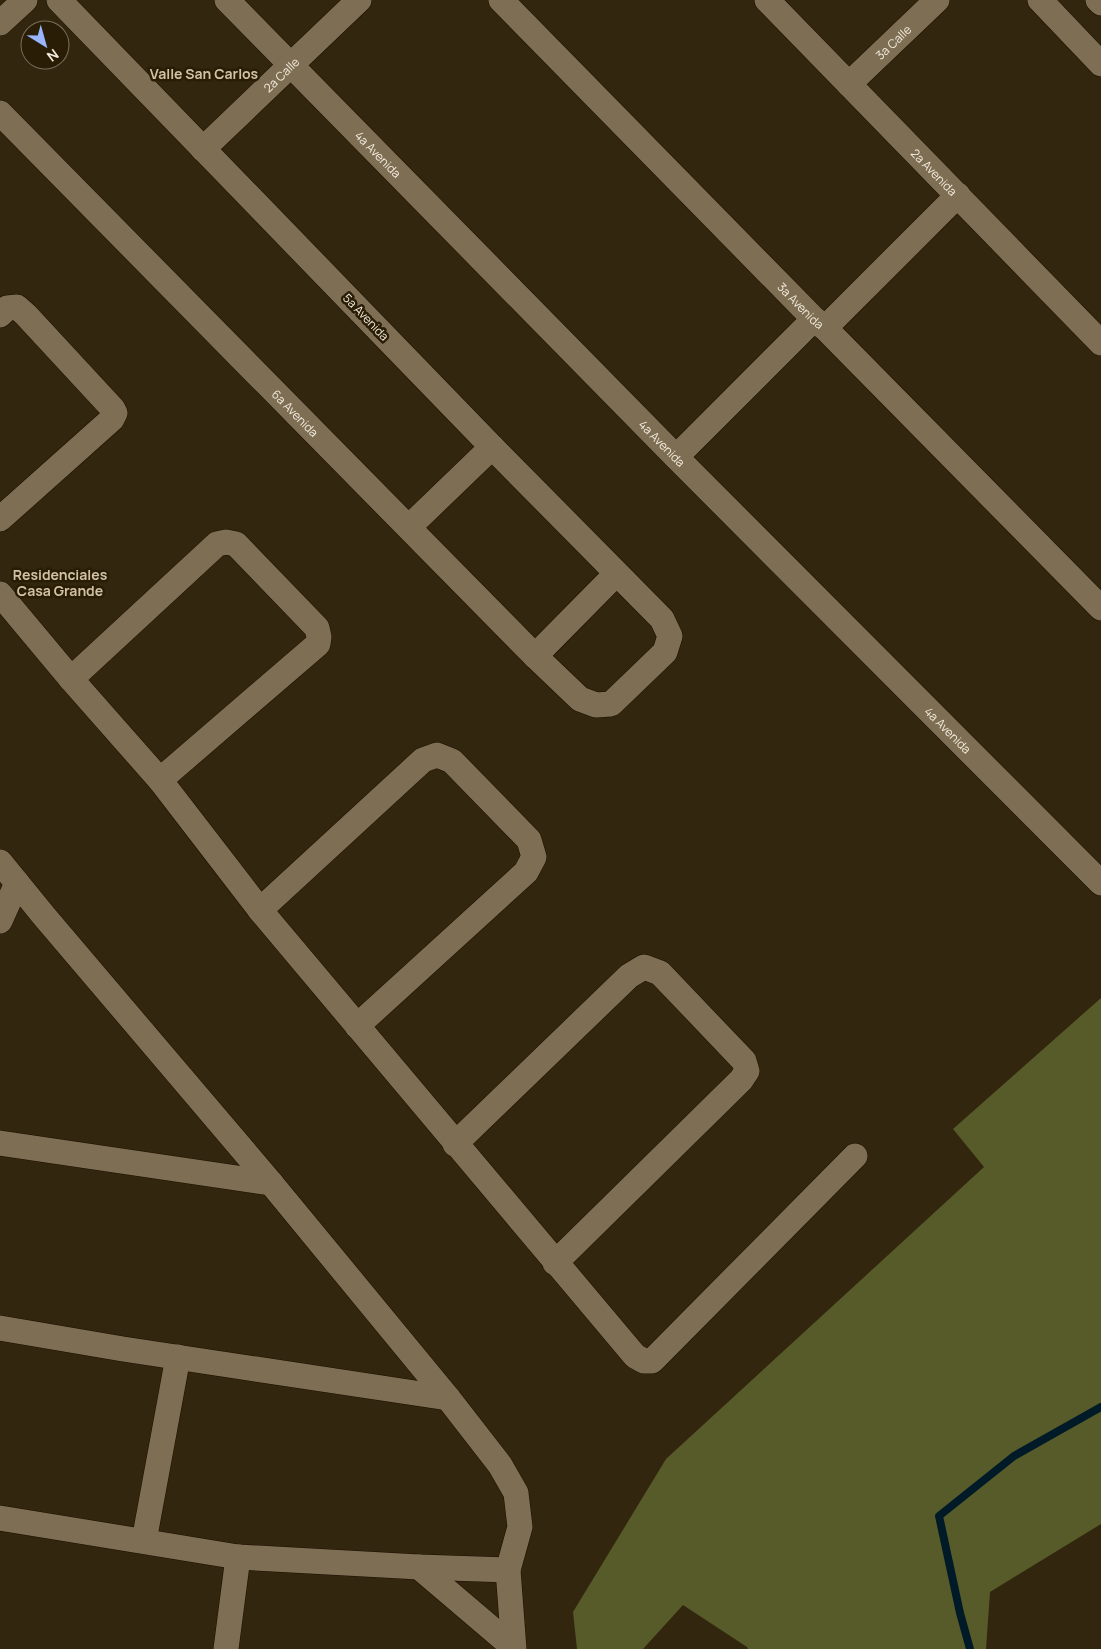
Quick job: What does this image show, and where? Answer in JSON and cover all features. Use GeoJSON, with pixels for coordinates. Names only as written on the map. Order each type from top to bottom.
{"type":"FeatureCollection","features":[{"type":"Feature","properties":{"kind":"street"},"geometry":{"type":"LineString","coordinates":[[1,20],[25,0]]}},
{"type":"Feature","properties":{"kind":"street","name":"5a Avenida"},"geometry":{"type":"LineString","coordinates":[[59,0],[492,447],[662,619],[670,636],[665,652],[611,704],[596,705]]}},
{"type":"Feature","properties":{"kind":"street","name":"4a Avenida"},"geometry":{"type":"LineString","coordinates":[[227,0],[676,457],[1101,883]]}},
{"type":"Feature","properties":{"kind":"street","name":"2a Calle"},"geometry":{"type":"LineString","coordinates":[[203,149],[359,0]]}},
{"type":"Feature","properties":{"kind":"street","name":"3a Avenida"},"geometry":{"type":"LineString","coordinates":[[501,0],[1101,608]]}},
{"type":"Feature","properties":{"kind":"street","name":"2a Avenida"},"geometry":{"type":"LineString","coordinates":[[767,0],[1101,343]]}},
{"type":"Feature","properties":{"kind":"street","name":"3a Calle"},"geometry":{"type":"LineString","coordinates":[[848,84],[937,0]]}},
{"type":"Feature","properties":{"kind":"street"},"geometry":{"type":"LineString","coordinates":[[1040,0],[1101,64]]}},
{"type":"Feature","properties":{"kind":"street","name":"6a Avenida"},"geometry":{"type":"LineString","coordinates":[[0,113],[535,656],[580,699],[596,705]]}},
{"type":"Feature","properties":{"kind":"street"},"geometry":{"type":"LineString","coordinates":[[676,457],[958,195]]}},
{"type":"Feature","properties":{"kind":"street"},"geometry":{"type":"LineString","coordinates":[[0,314],[7,308],[17,307],[26,314],[115,413],[112,419],[0,519]]}},
{"type":"Feature","properties":{"kind":"street"},"geometry":{"type":"LineString","coordinates":[[409,527],[492,447]]}},
{"type":"Feature","properties":{"kind":"street"},"geometry":{"type":"LineString","coordinates":[[71,679],[216,544],[226,542],[236,544],[317,628],[318,644],[160,780]]}},
{"type":"Feature","properties":{"kind":"street"},"geometry":{"type":"LineString","coordinates":[[535,656],[616,574]]}},
{"type":"Feature","properties":{"kind":"street"},"geometry":{"type":"LineString","coordinates":[[0,594],[71,679],[160,780],[260,910],[635,1356],[644,1361],[652,1361],[855,1156]]}},
{"type":"Feature","properties":{"kind":"street"},"geometry":{"type":"LineString","coordinates":[[260,910],[423,760],[437,755],[452,761],[529,840],[534,857],[526,872],[357,1026]]}},
{"type":"Feature","properties":{"kind":"street"},"geometry":{"type":"LineString","coordinates":[[0,862],[271,1183],[448,1398],[500,1465],[516,1493],[520,1527],[508,1570],[514,1648]]}},
{"type":"Feature","properties":{"kind":"street"},"geometry":{"type":"LineString","coordinates":[[0,921],[17,883]]}},
{"type":"Feature","properties":{"kind":"street"},"geometry":{"type":"LineString","coordinates":[[455,1144],[628,976],[644,967],[660,972],[744,1061],[747,1071],[741,1080],[555,1263]]}},
{"type":"Feature","properties":{"kind":"street"},"geometry":{"type":"LineString","coordinates":[[0,1143],[271,1183]]}},
{"type":"Feature","properties":{"kind":"street"},"geometry":{"type":"LineString","coordinates":[[0,1328],[448,1398]]}},
{"type":"Feature","properties":{"kind":"street"},"geometry":{"type":"LineString","coordinates":[[144,1541],[178,1357]]}},
{"type":"Feature","properties":{"kind":"street"},"geometry":{"type":"LineString","coordinates":[[0,1518],[238,1557],[419,1568],[508,1570]]}},
{"type":"Feature","properties":{"kind":"street"},"geometry":{"type":"LineString","coordinates":[[226,1649],[238,1557]]}},
{"type":"Feature","properties":{"kind":"street"},"geometry":{"type":"LineString","coordinates":[[419,1568],[514,1648]]}},
{"type":"Feature","properties":{"kind":"green space"},"geometry":{"type":"Polygon","coordinates":[[[1101,998],[1101,1524],[990,1592],[986,1649],[748,1649],[683,1605],[643,1649],[577,1649],[573,1612],[666,1459],[984,1167],[953,1129],[1101,998]]]}},
{"type":"Feature","properties":{"kind":"waterway"},"geometry":{"type":"LineString","coordinates":[[970,1649],[960,1613],[939,1516],[1014,1456],[1101,1407]]}},
{"type":"Feature","properties":{"kind":"district","name":"Valle San Carlos"},"geometry":{"type":"Point","coordinates":[204,73]}},
{"type":"Feature","properties":{"kind":"district","name":"Residenciales Casa Grande"},"geometry":{"type":"Point","coordinates":[60,582]}}]}
